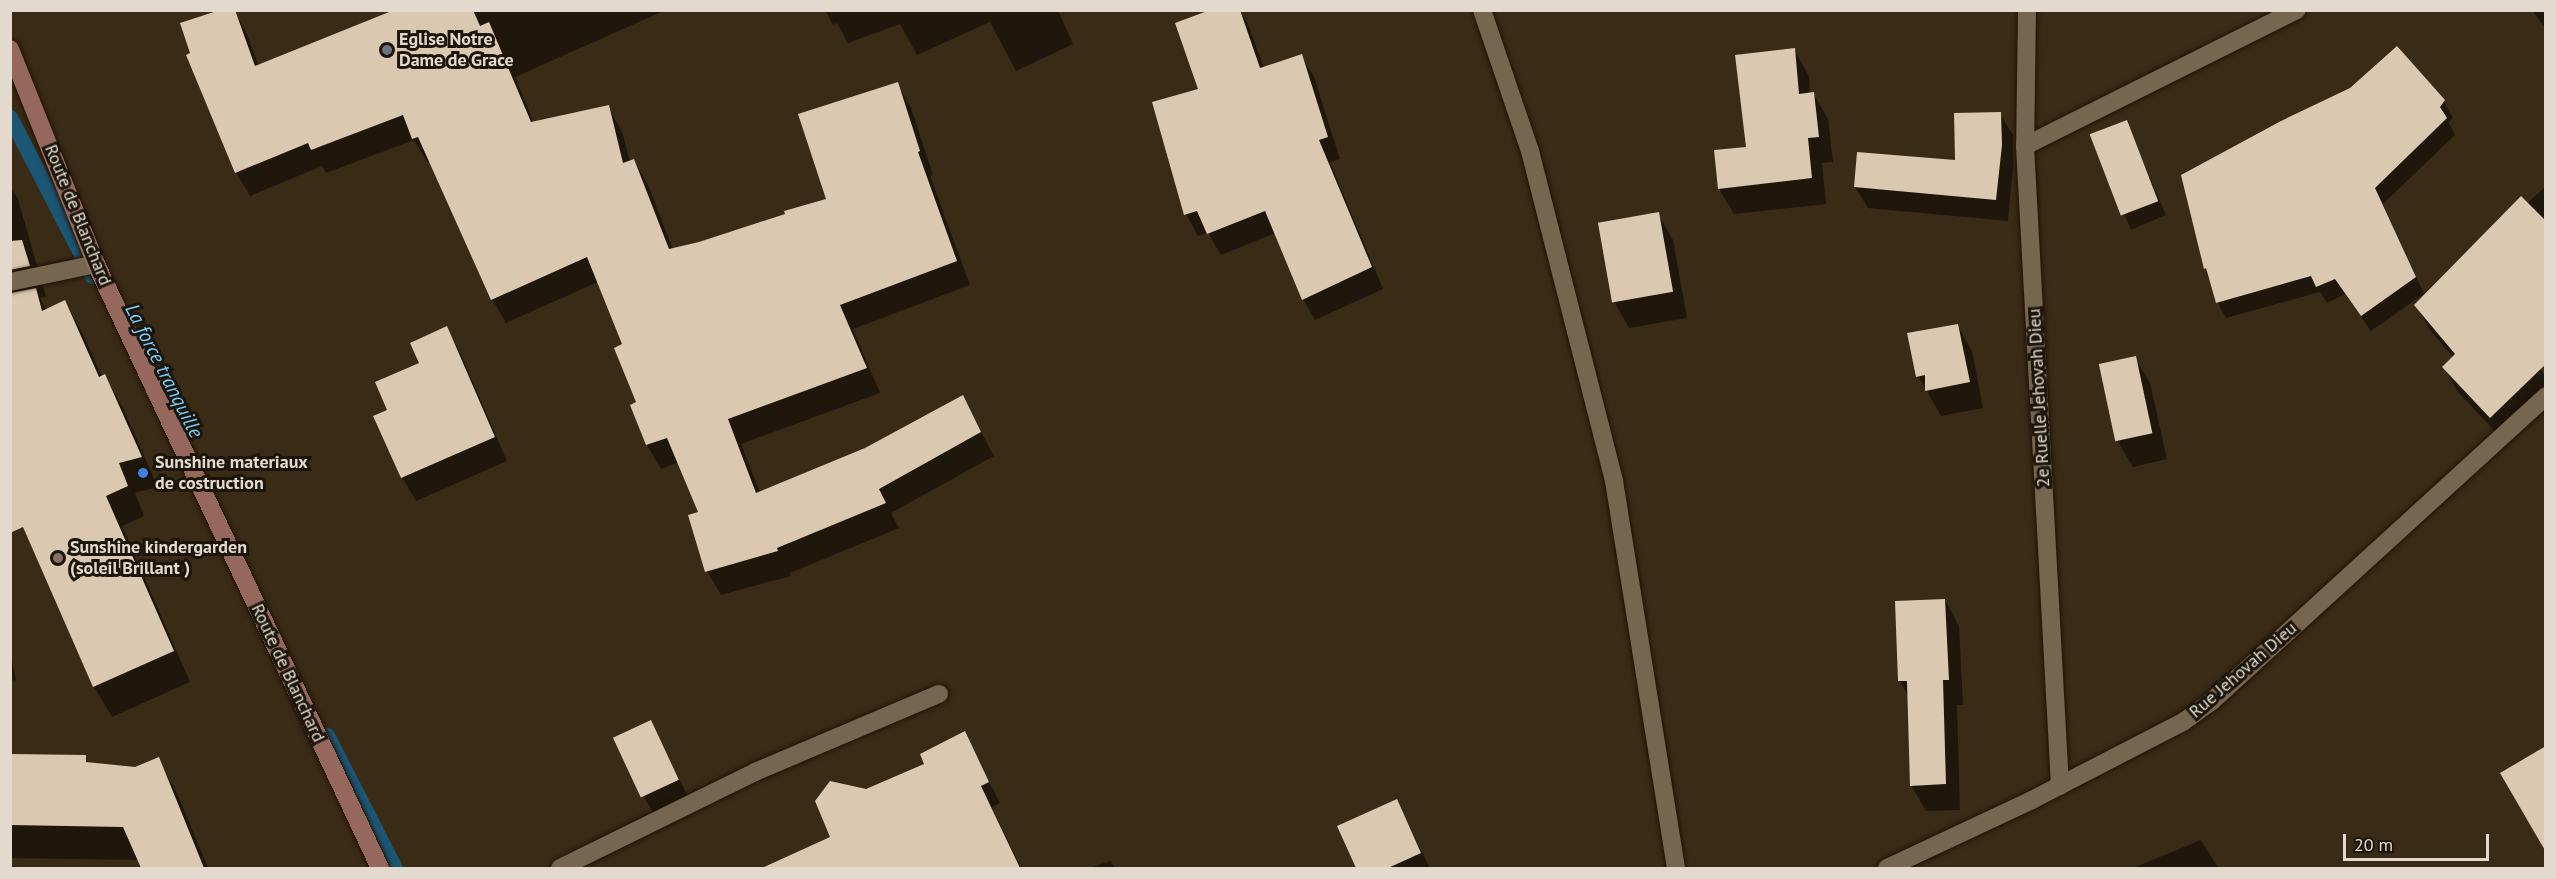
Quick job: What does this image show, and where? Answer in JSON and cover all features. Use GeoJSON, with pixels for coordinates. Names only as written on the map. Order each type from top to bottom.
{"type":"FeatureCollection","features":[{"type":"Feature","properties":{"kind":"street"},"geometry":{"type":"LineString","coordinates":[[1482,10],[1530,151],[1614,481],[1676,868]]}},
{"type":"Feature","properties":{"kind":"street","name":"2e Ruelle Jehovah Dieu"},"geometry":{"type":"LineString","coordinates":[[2027,10],[2025,146],[2060,786]]}},
{"type":"Feature","properties":{"kind":"street"},"geometry":{"type":"LineString","coordinates":[[2025,146],[2297,10]]}},
{"type":"Feature","properties":{"kind":"street","name":"Route de Blanchard"},"geometry":{"type":"LineString","coordinates":[[10,49],[96,264],[380,868]]}},
{"type":"Feature","properties":{"kind":"street"},"geometry":{"type":"LineString","coordinates":[[10,282],[96,264]]}},
{"type":"Feature","properties":{"kind":"street","name":"Rue Jehovah Dieu"},"geometry":{"type":"LineString","coordinates":[[1887,868],[2060,786],[2183,722],[2211,702],[2546,396]]}},
{"type":"Feature","properties":{"kind":"street"},"geometry":{"type":"LineString","coordinates":[[560,868],[755,772],[939,694]]}},
{"type":"Feature","properties":{"kind":"building"},"geometry":{"type":"Polygon","coordinates":[[[220,10],[235,10],[255,66],[394,10],[473,10],[480,26],[489,22],[531,122],[609,105],[623,163],[634,159],[669,249],[699,242],[785,214],[784,211],[826,199],[798,114],[898,82],[920,151],[918,152],[957,261],[840,305],[867,368],[728,419],[756,493],[865,448],[963,395],[981,432],[879,489],[886,503],[777,548],[778,551],[705,572],[688,515],[698,512],[667,438],[646,445],[630,405],[636,402],[614,348],[622,344],[587,257],[491,300],[418,137],[412,139],[403,115],[311,150],[308,143],[235,173],[186,55],[190,53],[180,23],[220,10]]]}},
{"type":"Feature","properties":{"kind":"building"},"geometry":{"type":"Polygon","coordinates":[[[1210,10],[1240,10],[1260,68],[1302,54],[1328,137],[1319,140],[1372,267],[1302,300],[1265,211],[1207,234],[1197,211],[1184,215],[1152,102],[1198,89],[1175,23],[1210,10]]]}},
{"type":"Feature","properties":{"kind":"building"},"geometry":{"type":"Polygon","coordinates":[[[2397,46],[2445,100],[2440,107],[2447,118],[2375,188],[2416,277],[2361,316],[2335,279],[2316,287],[2311,276],[2216,303],[2206,268],[2204,269],[2181,175],[2281,121],[2350,88],[2397,46]]]}},
{"type":"Feature","properties":{"kind":"building"},"geometry":{"type":"Polygon","coordinates":[[[1795,48],[1799,94],[1814,92],[1819,137],[1808,138],[1812,178],[1718,189],[1714,150],[1746,147],[1735,55],[1795,48]]]}},
{"type":"Feature","properties":{"kind":"building"},"geometry":{"type":"Polygon","coordinates":[[[2001,112],[2002,145],[1996,200],[1854,187],[1857,152],[1955,160],[1954,113],[2001,112]]]}},
{"type":"Feature","properties":{"kind":"building"},"geometry":{"type":"Polygon","coordinates":[[[2127,120],[2158,201],[2121,216],[2090,134],[2127,120]]]}},
{"type":"Feature","properties":{"kind":"building"},"geometry":{"type":"Polygon","coordinates":[[[2521,196],[2546,221],[2546,364],[2490,418],[2442,367],[2455,354],[2414,305],[2521,196]]]}},
{"type":"Feature","properties":{"kind":"building"},"geometry":{"type":"Polygon","coordinates":[[[1659,212],[1673,292],[1612,303],[1598,223],[1659,212]]]}},
{"type":"Feature","properties":{"kind":"building"},"geometry":{"type":"Polygon","coordinates":[[[22,240],[30,266],[10,270],[10,241],[22,240]]]}},
{"type":"Feature","properties":{"kind":"building"},"geometry":{"type":"Polygon","coordinates":[[[36,288],[42,311],[65,300],[99,377],[105,374],[142,457],[119,463],[128,486],[106,496],[174,651],[93,687],[23,527],[10,533],[10,293],[36,288]]]}},
{"type":"Feature","properties":{"kind":"building"},"geometry":{"type":"Polygon","coordinates":[[[1958,324],[1970,382],[1925,391],[1925,375],[1916,377],[1907,333],[1958,324]]]}},
{"type":"Feature","properties":{"kind":"building"},"geometry":{"type":"Polygon","coordinates":[[[447,326],[495,437],[401,478],[373,416],[387,410],[375,382],[419,363],[410,343],[447,326]]]}},
{"type":"Feature","properties":{"kind":"building"},"geometry":{"type":"Polygon","coordinates":[[[2136,356],[2152,433],[2115,441],[2099,364],[2136,356]]]}},
{"type":"Feature","properties":{"kind":"building"},"geometry":{"type":"Polygon","coordinates":[[[1945,599],[1949,680],[1943,680],[1946,784],[1910,786],[1907,681],[1898,681],[1895,601],[1945,599]]]}},
{"type":"Feature","properties":{"kind":"building"},"geometry":{"type":"Polygon","coordinates":[[[651,720],[679,780],[641,798],[613,738],[651,720]]]}},
{"type":"Feature","properties":{"kind":"building"},"geometry":{"type":"Polygon","coordinates":[[[965,731],[989,782],[981,786],[1020,868],[762,868],[830,837],[815,801],[830,781],[866,789],[924,764],[920,754],[965,731]]]}},
{"type":"Feature","properties":{"kind":"building"},"geometry":{"type":"Polygon","coordinates":[[[2546,746],[2546,852],[2500,773],[2546,746]]]}},
{"type":"Feature","properties":{"kind":"building"},"geometry":{"type":"Polygon","coordinates":[[[10,754],[86,755],[86,762],[135,767],[159,757],[204,868],[141,868],[123,827],[10,825],[10,754]]]}},
{"type":"Feature","properties":{"kind":"building"},"geometry":{"type":"Polygon","coordinates":[[[1397,799],[1421,853],[1388,868],[1356,868],[1337,826],[1397,799]]]}},
{"type":"Feature","properties":{"kind":"waterway","name":"La force tranquille"},"geometry":{"type":"LineString","coordinates":[[10,117],[92,276]]}},
{"type":"Feature","properties":{"kind":"waterway","name":"La force tranquille"},"geometry":{"type":"LineString","coordinates":[[327,735],[395,868]]}},
{"type":"Feature","properties":{"kind":"place","name":"Eglise Notre Dame de Grace"},"geometry":{"type":"Point","coordinates":[387,50]}},
{"type":"Feature","properties":{"kind":"place","name":"Sunshine materiaux de costruction"},"geometry":{"type":"Point","coordinates":[143,473]}},
{"type":"Feature","properties":{"kind":"place","name":"Sunshine kindergarden (soleil Brillant )"},"geometry":{"type":"Point","coordinates":[58,558]}}]}
